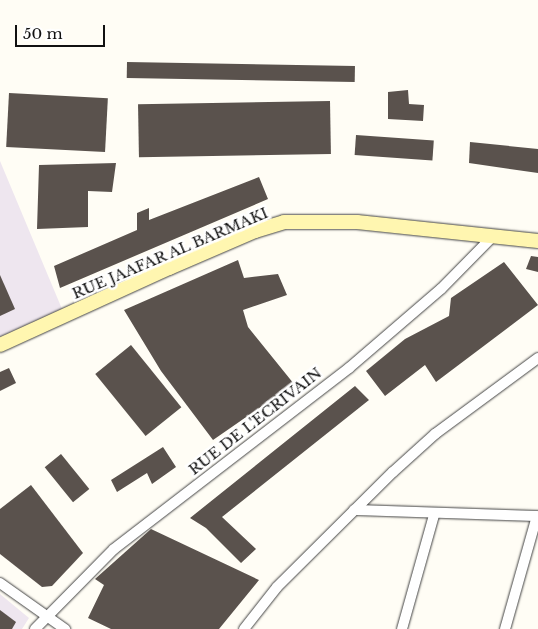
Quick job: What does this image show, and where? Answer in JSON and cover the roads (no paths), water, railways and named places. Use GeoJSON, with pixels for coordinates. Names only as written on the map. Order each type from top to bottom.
{"type":"FeatureCollection","features":[{"type":"Feature","properties":{"kind":"street","name":"RUE JAAFAR AL BARMAKI"},"geometry":{"type":"LineString","coordinates":[[0,345],[178,264],[255,231],[284,222],[357,222],[538,241]]}},
{"type":"Feature","properties":{"kind":"street","name":"RUE DE L'ECRIVAIN"},"geometry":{"type":"LineString","coordinates":[[36,629],[45,617],[114,549],[363,356],[462,270],[493,236]]}},
{"type":"Feature","properties":{"kind":"street"},"geometry":{"type":"LineString","coordinates":[[244,629],[277,587],[354,510],[436,434],[538,358]]}},
{"type":"Feature","properties":{"kind":"street"},"geometry":{"type":"LineString","coordinates":[[354,510],[434,515],[538,516],[505,629]]}},
{"type":"Feature","properties":{"kind":"street"},"geometry":{"type":"LineString","coordinates":[[402,629],[434,515]]}},
{"type":"Feature","properties":{"kind":"street"},"geometry":{"type":"LineString","coordinates":[[0,582],[45,617],[65,629]]}}]}
